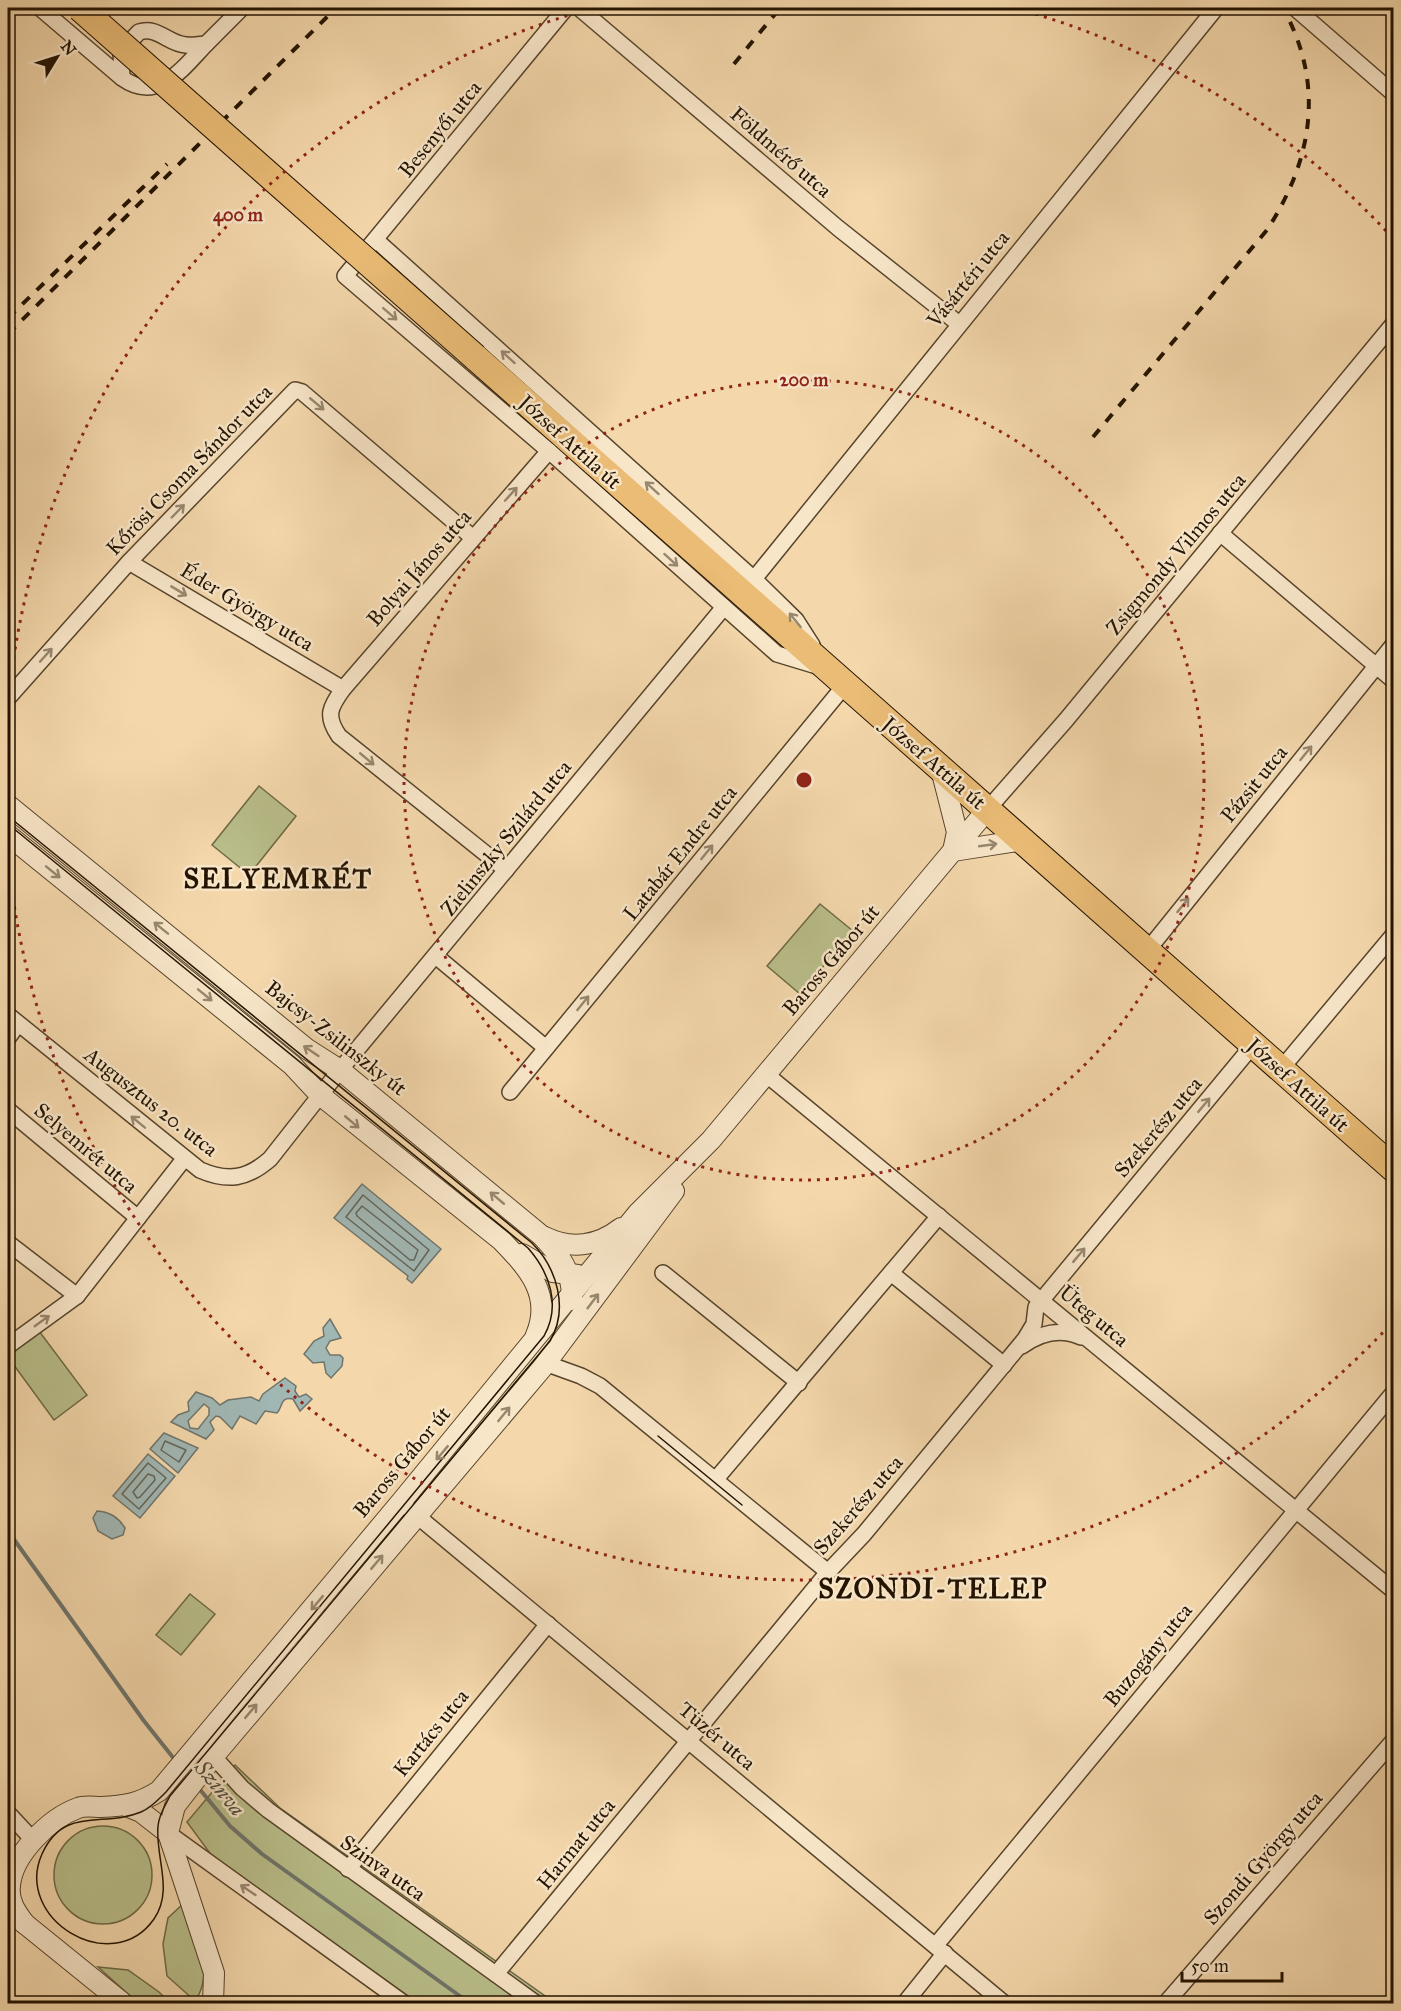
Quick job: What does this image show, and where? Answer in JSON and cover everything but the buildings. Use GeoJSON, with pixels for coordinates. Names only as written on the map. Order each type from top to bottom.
{"type":"FeatureCollection","features":[{"type":"Feature","properties":{"kind":"main road","name":"József Attila út"},"geometry":{"type":"LineString","coordinates":[[80,8],[1394,1169]]}},
{"type":"Feature","properties":{"kind":"street"},"geometry":{"type":"LineString","coordinates":[[40,8],[122,78],[133,86],[150,88],[172,80],[242,8]]}},
{"type":"Feature","properties":{"kind":"street","name":"Besenyői utca"},"geometry":{"type":"LineString","coordinates":[[549,451],[345,276],[566,8]]}},
{"type":"Feature","properties":{"kind":"street","name":"Földmérő utca"},"geometry":{"type":"LineString","coordinates":[[579,8],[838,228],[959,324]]}},
{"type":"Feature","properties":{"kind":"street","name":"Vásártéri utca"},"geometry":{"type":"LineString","coordinates":[[754,579],[1216,8]]}},
{"type":"Feature","properties":{"kind":"street"},"geometry":{"type":"LineString","coordinates":[[1295,8],[1394,94]]}},
{"type":"Feature","properties":{"kind":"street"},"geometry":{"type":"LineString","coordinates":[[122,78],[119,63],[121,51],[139,32],[156,31],[170,41],[186,45],[206,44]]}},
{"type":"Feature","properties":{"kind":"street"},"geometry":{"type":"LineString","coordinates":[[375,240],[754,579],[796,620],[836,677]]}},
{"type":"Feature","properties":{"kind":"street","name":"Zsigmondy Vilmos utca"},"geometry":{"type":"LineString","coordinates":[[987,810],[1066,720],[1394,323]]}},
{"type":"Feature","properties":{"kind":"street","name":"Kőrösi Csoma Sándor utca"},"geometry":{"type":"LineString","coordinates":[[8,698],[129,562],[295,390],[302,392],[472,537]]}},
{"type":"Feature","properties":{"kind":"street"},"geometry":{"type":"LineString","coordinates":[[549,451],[777,654],[836,677]]}},
{"type":"Feature","properties":{"kind":"street","name":"Bolyai János utca"},"geometry":{"type":"LineString","coordinates":[[506,870],[339,736],[329,716],[330,707],[343,689],[472,537],[549,451]]}},
{"type":"Feature","properties":{"kind":"street"},"geometry":{"type":"LineString","coordinates":[[1220,533],[1394,681]]}},
{"type":"Feature","properties":{"kind":"street","name":"Éder György utca"},"geometry":{"type":"LineString","coordinates":[[129,562],[343,689]]}},
{"type":"Feature","properties":{"kind":"street","name":"Zielinszky Szilárd utca"},"geometry":{"type":"LineString","coordinates":[[320,1095],[437,957],[506,870],[724,607]]}},
{"type":"Feature","properties":{"kind":"street","name":"Pázsit utca"},"geometry":{"type":"LineString","coordinates":[[1147,951],[1394,644]]}},
{"type":"Feature","properties":{"kind":"street","name":"Latabár Endre utca"},"geometry":{"type":"LineString","coordinates":[[510,1092],[836,677]]}},
{"type":"Feature","properties":{"kind":"street"},"geometry":{"type":"LineString","coordinates":[[941,769],[957,832],[953,851],[1023,840]]}},
{"type":"Feature","properties":{"kind":"street","name":"Bajcsy-Zsilinszky út"},"geometry":{"type":"LineString","coordinates":[[8,805],[307,1049],[340,1070],[542,1236],[577,1281]]}},
{"type":"Feature","properties":{"kind":"street","name":"Baross Gábor út"},"geometry":{"type":"LineString","coordinates":[[168,1833],[175,1806],[207,1749],[401,1502],[533,1343],[577,1281],[635,1217],[711,1140],[987,810]]}},
{"type":"Feature","properties":{"kind":"street"},"geometry":{"type":"LineString","coordinates":[[8,835],[292,1065],[320,1095],[502,1241],[543,1268],[577,1281],[605,1270],[624,1258]]}},
{"type":"Feature","properties":{"kind":"street"},"geometry":{"type":"LineString","coordinates":[[1281,1069],[1394,934]]}},
{"type":"Feature","properties":{"kind":"street"},"geometry":{"type":"LineString","coordinates":[[437,957],[546,1048]]}},
{"type":"Feature","properties":{"kind":"street"},"geometry":{"type":"LineString","coordinates":[[8,1038],[13,1020]]}},
{"type":"Feature","properties":{"kind":"street","name":"Augusztus 20. utca"},"geometry":{"type":"LineString","coordinates":[[13,1020],[184,1160],[218,1177],[237,1177],[258,1170],[270,1159],[320,1095]]}},
{"type":"Feature","properties":{"kind":"street","name":"Szekerész utca"},"geometry":{"type":"LineString","coordinates":[[688,1740],[828,1572],[864,1534],[1009,1359],[1032,1330],[1036,1307],[1041,1300],[1253,1045]]}},
{"type":"Feature","properties":{"kind":"street","name":"Üteg utca"},"geometry":{"type":"LineString","coordinates":[[767,1075],[1394,1591]]}},
{"type":"Feature","properties":{"kind":"street","name":"Selyemrét utca"},"geometry":{"type":"LineString","coordinates":[[8,1110],[138,1218]]}},
{"type":"Feature","properties":{"kind":"street","name":"Baross Gábor út"},"geometry":{"type":"LineString","coordinates":[[126,1806],[143,1801],[159,1791],[207,1749],[416,1515],[561,1343],[711,1140]]}},
{"type":"Feature","properties":{"kind":"street","name":"Selyemrét utca"},"geometry":{"type":"LineString","coordinates":[[8,1346],[76,1296],[184,1160]]}},
{"type":"Feature","properties":{"kind":"street"},"geometry":{"type":"LineString","coordinates":[[716,1479],[939,1215]]}},
{"type":"Feature","properties":{"kind":"street"},"geometry":{"type":"LineString","coordinates":[[542,1236],[565,1245],[589,1244],[613,1234],[635,1217]]}},
{"type":"Feature","properties":{"kind":"street"},"geometry":{"type":"LineString","coordinates":[[502,1241],[527,1268],[540,1294],[542,1317],[533,1343]]}},
{"type":"Feature","properties":{"kind":"street"},"geometry":{"type":"LineString","coordinates":[[8,1243],[76,1296]]}},
{"type":"Feature","properties":{"kind":"street"},"geometry":{"type":"LineString","coordinates":[[663,1273],[799,1383]]}},
{"type":"Feature","properties":{"kind":"street"},"geometry":{"type":"LineString","coordinates":[[891,1273],[1009,1359]]}},
{"type":"Feature","properties":{"kind":"street"},"geometry":{"type":"LineString","coordinates":[[561,1343],[571,1314],[577,1281]]}},
{"type":"Feature","properties":{"kind":"street","name":"Szekerész utca"},"geometry":{"type":"LineString","coordinates":[[1009,1359],[1037,1337],[1056,1332],[1072,1333],[1094,1344]]}},
{"type":"Feature","properties":{"kind":"street"},"geometry":{"type":"LineString","coordinates":[[545,1363],[581,1376],[600,1386],[828,1572]]}},
{"type":"Feature","properties":{"kind":"street","name":"Buzogány utca"},"geometry":{"type":"LineString","coordinates":[[904,2004],[940,1949],[1294,1510],[1394,1392]]}},
{"type":"Feature","properties":{"kind":"street","name":"Tüzér utca"},"geometry":{"type":"LineString","coordinates":[[401,1502],[1005,2004]]}},
{"type":"Feature","properties":{"kind":"street","name":"Kartács utca"},"geometry":{"type":"LineString","coordinates":[[348,1869],[548,1624]]}},
{"type":"Feature","properties":{"kind":"street","name":"Harmat utca"},"geometry":{"type":"LineString","coordinates":[[496,1974],[688,1740]]}},
{"type":"Feature","properties":{"kind":"street","name":"Szondi György utca"},"geometry":{"type":"LineString","coordinates":[[1165,2004],[1394,1740]]}},
{"type":"Feature","properties":{"kind":"street","name":"Szinva utca"},"geometry":{"type":"LineString","coordinates":[[207,1749],[242,1788],[268,1810],[537,2004]]}},
{"type":"Feature","properties":{"kind":"street"},"geometry":{"type":"LineString","coordinates":[[25,1924],[14,1910],[10,1886],[18,1863],[34,1841],[54,1822],[80,1807],[126,1806],[141,1812],[405,2004]]}},
{"type":"Feature","properties":{"kind":"street"},"geometry":{"type":"LineString","coordinates":[[8,1813],[34,1841]]}},
{"type":"Feature","properties":{"kind":"street"},"geometry":{"type":"LineString","coordinates":[[168,1833],[214,1973],[213,2004]]}},
{"type":"Feature","properties":{"kind":"street"},"geometry":{"type":"LineString","coordinates":[[8,1852],[34,1841]]}},
{"type":"Feature","properties":{"kind":"street"},"geometry":{"type":"LineString","coordinates":[[8,1910],[124,2004]]}},
{"type":"Feature","properties":{"kind":"green space"},"geometry":{"type":"Polygon","coordinates":[[[259,786],[296,816],[249,875],[212,845],[259,786]]]}},
{"type":"Feature","properties":{"kind":"green space"},"geometry":{"type":"Polygon","coordinates":[[[820,904],[853,931],[800,994],[767,966],[820,904]]]}},
{"type":"Feature","properties":{"kind":"green space"},"geometry":{"type":"Polygon","coordinates":[[[39,1331],[87,1395],[54,1420],[8,1357],[39,1331]]]}},
{"type":"Feature","properties":{"kind":"green space"},"geometry":{"type":"Polygon","coordinates":[[[190,1594],[215,1614],[181,1655],[156,1635],[190,1594]]]}},
{"type":"Feature","properties":{"kind":"green space"},"geometry":{"type":"Polygon","coordinates":[[[235,1765],[280,1808],[555,2003],[418,2003],[212,1856],[187,1822],[235,1765]]]}},
{"type":"Feature","properties":{"kind":"green space"},"geometry":{"type":"Polygon","coordinates":[[[103,1826],[113,1827],[130,1834],[144,1848],[151,1865],[151,1885],[144,1902],[130,1916],[113,1923],[103,1924],[93,1923],[76,1916],[62,1902],[55,1885],[54,1875],[55,1865],[62,1848],[76,1834],[93,1827],[103,1826]]]}},
{"type":"Feature","properties":{"kind":"green space"},"geometry":{"type":"Polygon","coordinates":[[[185,1902],[202,1952],[204,1965],[201,1989],[195,2001],[167,1976],[163,1944],[168,1918],[185,1902]]]}},
{"type":"Feature","properties":{"kind":"green space"},"geometry":{"type":"Polygon","coordinates":[[[98,1967],[128,1970],[159,1992],[170,2003],[138,2003],[98,1967]]]}},
{"type":"Feature","properties":{"kind":"water"},"geometry":{"type":"Polygon","coordinates":[[[362,1184],[441,1249],[412,1283],[407,1279],[408,1276],[334,1218],[362,1184]]]}},
{"type":"Feature","properties":{"kind":"water"},"geometry":{"type":"Polygon","coordinates":[[[330,1319],[341,1338],[330,1341],[326,1348],[330,1355],[340,1355],[343,1358],[342,1366],[331,1378],[326,1373],[324,1362],[313,1363],[304,1354],[314,1341],[324,1336],[323,1328],[330,1319]]]}},
{"type":"Feature","properties":{"kind":"water"},"geometry":{"type":"Polygon","coordinates":[[[285,1378],[296,1386],[295,1391],[299,1397],[306,1394],[312,1399],[300,1411],[293,1399],[286,1399],[277,1413],[265,1411],[256,1424],[240,1416],[232,1429],[216,1416],[210,1422],[214,1430],[206,1439],[171,1422],[178,1415],[189,1411],[188,1402],[196,1392],[212,1398],[220,1405],[228,1400],[251,1397],[259,1401],[263,1394],[285,1378]],[[204,1404],[188,1421],[190,1428],[198,1429],[209,1415],[209,1408],[204,1404]]]}},
{"type":"Feature","properties":{"kind":"water"},"geometry":{"type":"Polygon","coordinates":[[[164,1433],[198,1448],[178,1473],[150,1449],[164,1433]]]}},
{"type":"Feature","properties":{"kind":"water"},"geometry":{"type":"Polygon","coordinates":[[[148,1454],[175,1476],[140,1518],[113,1496],[148,1454]]]}},
{"type":"Feature","properties":{"kind":"water"},"geometry":{"type":"Polygon","coordinates":[[[97,1511],[116,1518],[125,1528],[123,1535],[112,1539],[98,1531],[93,1518],[97,1511]]]}},
{"type":"Feature","properties":{"kind":"waterway","name":"Szinva"},"geometry":{"type":"LineString","coordinates":[[8,1531],[144,1721],[175,1760]]}},
{"type":"Feature","properties":{"kind":"waterway","name":"Szinva"},"geometry":{"type":"LineString","coordinates":[[197,1786],[230,1826],[262,1854],[471,2004]]}},
{"type":"Feature","properties":{"kind":"tram line"},"geometry":{"type":"LineString","coordinates":[[8,816],[532,1243],[548,1264],[558,1289],[559,1316],[550,1341],[170,1796],[158,1826],[163,1885],[160,1908],[154,1919],[136,1936],[115,1943],[92,1942],[71,1933],[54,1919],[41,1900],[37,1878],[42,1854],[51,1839],[61,1829],[73,1823],[141,1812],[166,1792],[544,1336],[552,1313],[551,1290],[542,1268],[528,1248],[8,824]]}},
{"type":"Feature","properties":{"kind":"tram line"},"geometry":{"type":"LineString","coordinates":[[658,1436],[742,1505]]}},
{"type":"Feature","properties":{"kind":"railway"},"geometry":{"type":"LineString","coordinates":[[8,334],[336,8]]}},
{"type":"Feature","properties":{"kind":"railway"},"geometry":{"type":"LineString","coordinates":[[734,64],[780,8]]}},
{"type":"Feature","properties":{"kind":"railway"},"geometry":{"type":"LineString","coordinates":[[1093,437],[1267,230],[1295,176],[1308,121],[1309,93],[1305,65],[1296,36],[1283,8]]}},
{"type":"Feature","properties":{"kind":"railway"},"geometry":{"type":"LineString","coordinates":[[8,318],[167,164]]}},
{"type":"Feature","properties":{"kind":"district","name":"SELYEMRÉT"},"geometry":{"type":"Point","coordinates":[278,878]}},
{"type":"Feature","properties":{"kind":"district","name":"SZONDI-TELEP"},"geometry":{"type":"Point","coordinates":[933,1588]}}]}
